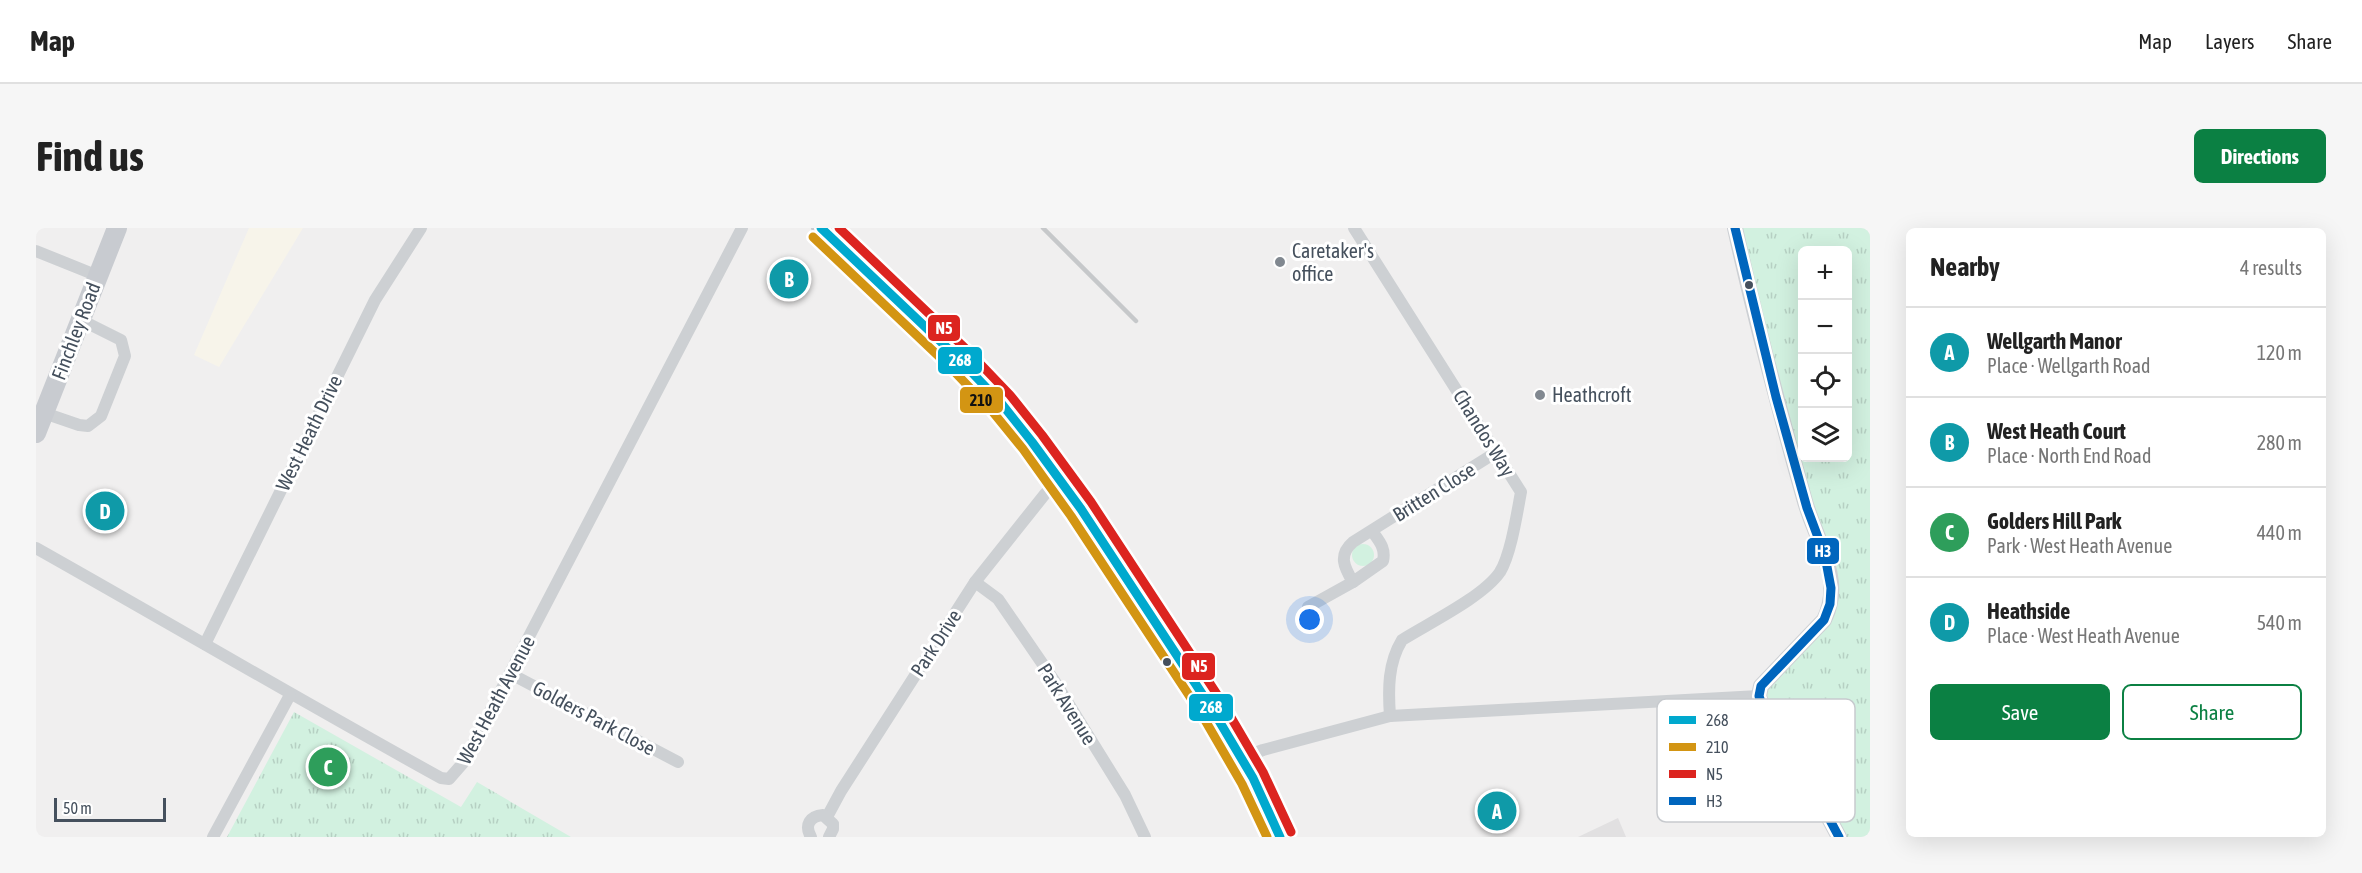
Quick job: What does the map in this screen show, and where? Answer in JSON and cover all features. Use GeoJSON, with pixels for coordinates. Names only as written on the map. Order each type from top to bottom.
{"type":"FeatureCollection","features":[{"type":"Feature","properties":{"kind":"main road","name":"Finchley Road"},"geometry":{"type":"LineString","coordinates":[[36,434],[117,228]]}},
{"type":"Feature","properties":{"kind":"main road"},"geometry":{"type":"LineString","coordinates":[[821,228],[958,357],[1003,405],[1059,479],[1081,509],[1241,758],[1280,837]]}},
{"type":"Feature","properties":{"kind":"street","name":"West Heath Drive"},"geometry":{"type":"LineString","coordinates":[[205,644],[375,300],[422,228]]}},
{"type":"Feature","properties":{"kind":"street","name":"West Heath Avenue"},"geometry":{"type":"LineString","coordinates":[[36,548],[290,695],[441,778],[449,779],[464,764],[742,228]]}},
{"type":"Feature","properties":{"kind":"street","name":"Chandos Way"},"geometry":{"type":"LineString","coordinates":[[1354,228],[1521,492],[1513,533],[1501,571],[1485,589],[1402,640],[1394,653],[1389,694],[1390,716]]}},
{"type":"Feature","properties":{"kind":"street"},"geometry":{"type":"LineString","coordinates":[[1735,228],[1769,369],[1808,513],[1827,560],[1832,594],[1830,607],[1824,620],[1761,686],[1760,699]]}},
{"type":"Feature","properties":{"kind":"street"},"geometry":{"type":"LineString","coordinates":[[36,251],[98,276]]}},
{"type":"Feature","properties":{"kind":"street"},"geometry":{"type":"LineString","coordinates":[[44,412],[79,426],[88,426],[101,416],[125,356],[121,340],[81,320]]}},
{"type":"Feature","properties":{"kind":"street","name":"Britten Close"},"geometry":{"type":"LineString","coordinates":[[1372,531],[1382,546],[1383,561],[1353,582],[1343,562],[1344,553],[1353,542],[1495,453]]}},
{"type":"Feature","properties":{"kind":"street","name":"Park Drive"},"geometry":{"type":"LineString","coordinates":[[810,835],[807,826],[816,816],[830,830],[841,791],[975,582],[1059,479]]}},
{"type":"Feature","properties":{"kind":"street","name":"Park Avenue"},"geometry":{"type":"LineString","coordinates":[[975,582],[998,599],[1055,682],[1125,795],[1145,837]]}},
{"type":"Feature","properties":{"kind":"street"},"geometry":{"type":"LineString","coordinates":[[1308,608],[1353,582]]}},
{"type":"Feature","properties":{"kind":"street","name":"Golders Park Close"},"geometry":{"type":"LineString","coordinates":[[511,675],[678,762]]}},
{"type":"Feature","properties":{"kind":"street"},"geometry":{"type":"LineString","coordinates":[[213,837],[290,695]]}},
{"type":"Feature","properties":{"kind":"street"},"geometry":{"type":"LineString","coordinates":[[1704,699],[1759,696]]}},
{"type":"Feature","properties":{"kind":"street"},"geometry":{"type":"LineString","coordinates":[[1241,758],[1390,716],[1657,702]]}},
{"type":"Feature","properties":{"kind":"street"},"geometry":{"type":"LineString","coordinates":[[1831,822],[1839,837]]}},
{"type":"Feature","properties":{"kind":"shaded area"},"geometry":{"type":"Polygon","coordinates":[[[249,228],[303,228],[219,367],[194,355],[249,228]]]}},
{"type":"Feature","properties":{"kind":"shaded area"},"geometry":{"type":"Polygon","coordinates":[[[1618,818],[1626,837],[1578,837],[1618,818]]]}},
{"type":"Feature","properties":{"kind":"green space"},"geometry":{"type":"Polygon","coordinates":[[[1735,228],[1870,228],[1870,837],[1839,837],[1830,822],[1855,822],[1855,699],[1761,699],[1759,696],[1830,607],[1735,228]]]}},
{"type":"Feature","properties":{"kind":"green space"},"geometry":{"type":"Polygon","coordinates":[[[1363,544],[1371,547],[1374,555],[1371,563],[1363,566],[1355,563],[1352,555],[1355,547],[1363,544]]]}},
{"type":"Feature","properties":{"kind":"green space"},"geometry":{"type":"Polygon","coordinates":[[[294,712],[461,807],[477,782],[571,837],[227,837],[294,712]]]}},
{"type":"Feature","properties":{"kind":"railway"},"geometry":{"type":"LineString","coordinates":[[1043,228],[1136,321]]}},
{"type":"Feature","properties":{"kind":"transit line","name":"268"},"geometry":{"type":"LineString","coordinates":[[821,228],[958,358],[1001,403],[1032,442],[1081,509],[1212,709],[1253,778],[1280,837]]}},
{"type":"Feature","properties":{"kind":"transit line","name":"N5"},"geometry":{"type":"LineString","coordinates":[[839,228],[966,349],[1010,395],[1042,435],[1091,502],[1222,702],[1263,772],[1291,832]]}},
{"type":"Feature","properties":{"kind":"transit line","name":"H3"},"geometry":{"type":"LineString","coordinates":[[1735,228],[1776,397],[1807,508],[1825,556],[1831,588],[1830,604],[1824,620],[1761,686],[1760,699]]}},
{"type":"Feature","properties":{"kind":"transit line","name":"210"},"geometry":{"type":"LineString","coordinates":[[813,237],[949,366],[992,411],[1023,449],[1071,516],[1202,715],[1242,784],[1267,837]]}},
{"type":"Feature","properties":{"kind":"transit line","name":"H3"},"geometry":{"type":"LineString","coordinates":[[1831,822],[1839,837]]}},
{"type":"Feature","properties":{"kind":"place","name":"Caretaker's office"},"geometry":{"type":"Point","coordinates":[1280,262]}},
{"type":"Feature","properties":{"kind":"place","name":"West Heath Court"},"geometry":{"type":"Point","coordinates":[789,279]}},
{"type":"Feature","properties":{"kind":"place","name":"Heathcroft"},"geometry":{"type":"Point","coordinates":[1540,395]}},
{"type":"Feature","properties":{"kind":"place","name":"Heathside"},"geometry":{"type":"Point","coordinates":[105,511]}},
{"type":"Feature","properties":{"kind":"place","name":"Golders Hill Park"},"geometry":{"type":"Point","coordinates":[328,767]}},
{"type":"Feature","properties":{"kind":"place","name":"Wellgarth Manor"},"geometry":{"type":"Point","coordinates":[1497,811]}}]}
